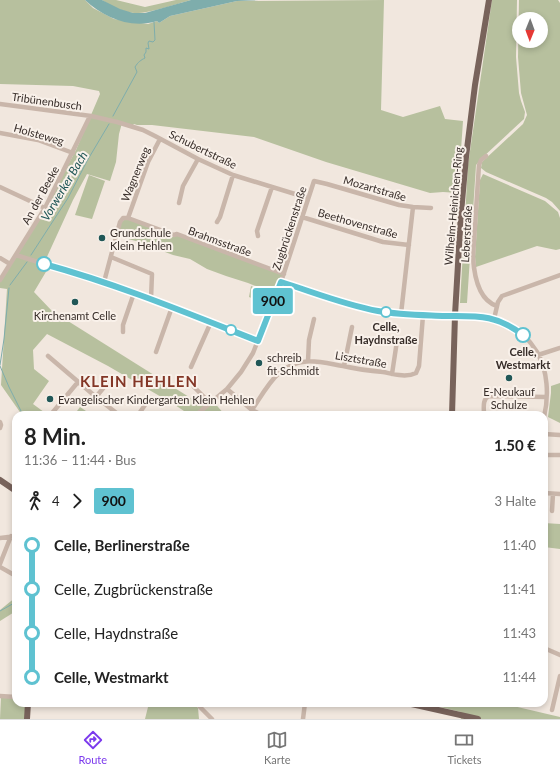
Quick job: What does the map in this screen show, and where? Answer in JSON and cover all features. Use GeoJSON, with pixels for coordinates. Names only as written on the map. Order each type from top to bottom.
{"type":"FeatureCollection","features":[{"type":"Feature","properties":{"kind":"main road","name":"Wilhelm-Heinichen-Ring"},"geometry":{"type":"LineString","coordinates":[[452,411],[455,315],[466,157],[475,85],[489,0]]}},
{"type":"Feature","properties":{"kind":"main road"},"geometry":{"type":"LineString","coordinates":[[0,480],[12,488]]}},
{"type":"Feature","properties":{"kind":"main road"},"geometry":{"type":"LineString","coordinates":[[27,719],[28,707]]}},
{"type":"Feature","properties":{"kind":"main road"},"geometry":{"type":"LineString","coordinates":[[427,707],[478,719]]}},
{"type":"Feature","properties":{"kind":"main road"},"geometry":{"type":"LineString","coordinates":[[436,707],[448,712]]}},
{"type":"Feature","properties":{"kind":"street","name":"Tribünenbusch"},"geometry":{"type":"LineString","coordinates":[[0,104],[91,116]]}},
{"type":"Feature","properties":{"kind":"street","name":"Schubertstraße"},"geometry":{"type":"LineString","coordinates":[[91,116],[108,119],[143,130],[198,159],[233,175],[308,198]]}},
{"type":"Feature","properties":{"kind":"street","name":"An der Beeke"},"geometry":{"type":"LineString","coordinates":[[0,280],[45,208],[91,116]]}},
{"type":"Feature","properties":{"kind":"street","name":"Holsteweg"},"geometry":{"type":"LineString","coordinates":[[0,133],[38,140],[73,153]]}},
{"type":"Feature","properties":{"kind":"street","name":"Wagnerweg"},"geometry":{"type":"LineString","coordinates":[[104,282],[120,222],[124,218],[128,218],[148,162],[160,139]]}},
{"type":"Feature","properties":{"kind":"street","name":"Leberstraße"},"geometry":{"type":"LineString","coordinates":[[486,156],[479,165],[473,257],[474,268],[483,296],[489,303],[497,306]]}},
{"type":"Feature","properties":{"kind":"street"},"geometry":{"type":"LineString","coordinates":[[179,203],[184,186],[198,159]]}},
{"type":"Feature","properties":{"kind":"street"},"geometry":{"type":"LineString","coordinates":[[217,222],[220,217],[233,175]]}},
{"type":"Feature","properties":{"kind":"street","name":"Zugbrückenstraße"},"geometry":{"type":"LineString","coordinates":[[201,411],[227,389],[244,368],[253,353],[284,274],[314,181]]}},
{"type":"Feature","properties":{"kind":"street","name":"Mozartstraße"},"geometry":{"type":"LineString","coordinates":[[314,181],[399,205],[431,208]]}},
{"type":"Feature","properties":{"kind":"street"},"geometry":{"type":"LineString","coordinates":[[0,187],[45,208]]}},
{"type":"Feature","properties":{"kind":"street"},"geometry":{"type":"LineString","coordinates":[[258,236],[257,231],[272,187]]}},
{"type":"Feature","properties":{"kind":"street"},"geometry":{"type":"LineString","coordinates":[[401,314],[413,207]]}},
{"type":"Feature","properties":{"kind":"street","name":"Beethovenstraße"},"geometry":{"type":"LineString","coordinates":[[302,217],[384,242],[409,246]]}},
{"type":"Feature","properties":{"kind":"street","name":"Brahmsstraße"},"geometry":{"type":"LineString","coordinates":[[128,218],[177,234],[284,274]]}},
{"type":"Feature","properties":{"kind":"street"},"geometry":{"type":"LineString","coordinates":[[16,255],[104,282],[258,341]]}},
{"type":"Feature","properties":{"kind":"street"},"geometry":{"type":"LineString","coordinates":[[111,257],[152,274],[151,299]]}},
{"type":"Feature","properties":{"kind":"street"},"geometry":{"type":"LineString","coordinates":[[0,258],[10,264]]}},
{"type":"Feature","properties":{"kind":"street"},"geometry":{"type":"LineString","coordinates":[[494,319],[499,300],[502,296],[560,276]]}},
{"type":"Feature","properties":{"kind":"street"},"geometry":{"type":"LineString","coordinates":[[281,282],[356,306],[377,311],[401,314],[477,316],[494,319],[512,326],[523,334],[528,340],[542,363],[547,387],[545,411]]}},
{"type":"Feature","properties":{"kind":"street"},"geometry":{"type":"LineString","coordinates":[[123,332],[123,325],[134,293]]}},
{"type":"Feature","properties":{"kind":"street"},"geometry":{"type":"LineString","coordinates":[[156,352],[172,307]]}},
{"type":"Feature","properties":{"kind":"street","name":"Lisztstraße"},"geometry":{"type":"LineString","coordinates":[[252,410],[273,379],[279,373],[296,363],[308,360],[406,376],[413,375],[416,373],[419,366],[423,315]]}},
{"type":"Feature","properties":{"kind":"street"},"geometry":{"type":"LineString","coordinates":[[308,360],[309,340],[314,319]]}},
{"type":"Feature","properties":{"kind":"street"},"geometry":{"type":"LineString","coordinates":[[191,367],[211,322]]}},
{"type":"Feature","properties":{"kind":"street"},"geometry":{"type":"LineString","coordinates":[[344,366],[352,327]]}},
{"type":"Feature","properties":{"kind":"street"},"geometry":{"type":"LineString","coordinates":[[392,374],[397,341]]}},
{"type":"Feature","properties":{"kind":"street"},"geometry":{"type":"LineString","coordinates":[[538,355],[560,348]]}},
{"type":"Feature","properties":{"kind":"street"},"geometry":{"type":"LineString","coordinates":[[48,356],[114,411]]}},
{"type":"Feature","properties":{"kind":"street"},"geometry":{"type":"LineString","coordinates":[[96,397],[109,381]]}},
{"type":"Feature","properties":{"kind":"street"},"geometry":{"type":"LineString","coordinates":[[54,411],[78,382]]}},
{"type":"Feature","properties":{"kind":"street"},"geometry":{"type":"LineString","coordinates":[[194,387],[210,403]]}},
{"type":"Feature","properties":{"kind":"street"},"geometry":{"type":"LineString","coordinates":[[227,389],[252,410]]}},
{"type":"Feature","properties":{"kind":"street"},"geometry":{"type":"LineString","coordinates":[[484,411],[484,400],[489,396],[546,397]]}},
{"type":"Feature","properties":{"kind":"street"},"geometry":{"type":"LineString","coordinates":[[141,411],[145,405]]}},
{"type":"Feature","properties":{"kind":"street"},"geometry":{"type":"LineString","coordinates":[[0,422],[0,428]]}},
{"type":"Feature","properties":{"kind":"street"},"geometry":{"type":"LineString","coordinates":[[548,434],[560,435]]}},
{"type":"Feature","properties":{"kind":"street"},"geometry":{"type":"LineString","coordinates":[[548,454],[560,455]]}},
{"type":"Feature","properties":{"kind":"street"},"geometry":{"type":"LineString","coordinates":[[548,493],[560,494]]}},
{"type":"Feature","properties":{"kind":"street"},"geometry":{"type":"LineString","coordinates":[[552,511],[553,494]]}},
{"type":"Feature","properties":{"kind":"street"},"geometry":{"type":"LineString","coordinates":[[0,538],[12,536]]}},
{"type":"Feature","properties":{"kind":"street"},"geometry":{"type":"LineString","coordinates":[[12,538],[0,566],[12,574]]}},
{"type":"Feature","properties":{"kind":"street"},"geometry":{"type":"LineString","coordinates":[[548,650],[560,655]]}},
{"type":"Feature","properties":{"kind":"street"},"geometry":{"type":"LineString","coordinates":[[552,710],[560,676]]}},
{"type":"Feature","properties":{"kind":"street"},"geometry":{"type":"LineString","coordinates":[[0,696],[12,697]]}},
{"type":"Feature","properties":{"kind":"street"},"geometry":{"type":"LineString","coordinates":[[200,707],[212,719]]}},
{"type":"Feature","properties":{"kind":"street"},"geometry":{"type":"LineString","coordinates":[[303,719],[304,707]]}},
{"type":"Feature","properties":{"kind":"green space"},"geometry":{"type":"Polygon","coordinates":[[[0,0],[85,0],[93,8],[114,19],[148,24],[157,21],[159,23],[170,16],[237,1],[384,0],[381,110],[403,117],[440,106],[445,119],[463,121],[458,193],[430,193],[326,162],[254,137],[152,125],[134,124],[132,126],[122,123],[119,134],[116,162],[110,181],[87,174],[73,200],[46,259],[46,264],[50,265],[34,292],[52,311],[205,407],[212,400],[222,411],[184,411],[108,366],[47,334],[33,350],[34,369],[49,381],[33,404],[43,411],[19,411],[1,385],[7,289],[0,288],[0,280],[55,189],[76,150],[100,94],[99,91],[73,86],[0,84],[0,0]]]}},
{"type":"Feature","properties":{"kind":"green space"},"geometry":{"type":"Polygon","coordinates":[[[102,0],[116,0],[145,7],[176,0],[191,0],[154,10],[134,13],[117,8],[102,0]]]}},
{"type":"Feature","properties":{"kind":"green space"},"geometry":{"type":"Polygon","coordinates":[[[492,0],[517,0],[517,12],[512,12],[512,48],[516,48],[519,93],[525,112],[524,119],[476,165],[467,303],[460,303],[468,165],[492,0]]]}},
{"type":"Feature","properties":{"kind":"green space"},"geometry":{"type":"Polygon","coordinates":[[[519,0],[558,0],[560,3],[560,211],[546,198],[486,172],[481,168],[482,162],[523,124],[527,115],[521,93],[518,48],[548,48],[548,12],[519,12],[519,0]]]}},
{"type":"Feature","properties":{"kind":"green space"},"geometry":{"type":"Polygon","coordinates":[[[483,174],[545,201],[558,212],[560,218],[560,249],[556,250],[537,246],[476,267],[475,257],[480,180],[483,174]]]}},
{"type":"Feature","properties":{"kind":"green space"},"geometry":{"type":"Polygon","coordinates":[[[89,175],[105,181],[92,219],[75,215],[89,175]]]}},
{"type":"Feature","properties":{"kind":"green space"},"geometry":{"type":"Polygon","coordinates":[[[128,218],[284,274],[276,294],[207,269],[190,259],[173,255],[136,241],[116,236],[120,222],[128,218]]]}},
{"type":"Feature","properties":{"kind":"green space"},"geometry":{"type":"Polygon","coordinates":[[[251,286],[271,295],[267,304],[249,297],[251,286]]]}},
{"type":"Feature","properties":{"kind":"green space"},"geometry":{"type":"Polygon","coordinates":[[[560,383],[560,423],[548,417],[551,386],[560,383]]]}},
{"type":"Feature","properties":{"kind":"green space"},"geometry":{"type":"Polygon","coordinates":[[[80,407],[86,411],[77,411],[80,407]]]}},
{"type":"Feature","properties":{"kind":"green space"},"geometry":{"type":"Polygon","coordinates":[[[548,523],[560,524],[560,549],[548,548],[548,523]]]}},
{"type":"Feature","properties":{"kind":"green space"},"geometry":{"type":"Polygon","coordinates":[[[12,600],[12,614],[0,621],[0,610],[12,600]]]}},
{"type":"Feature","properties":{"kind":"green space"},"geometry":{"type":"Polygon","coordinates":[[[1,697],[12,698],[12,707],[26,707],[25,719],[0,719],[1,697]]]}},
{"type":"Feature","properties":{"kind":"green space"},"geometry":{"type":"Polygon","coordinates":[[[148,707],[198,708],[199,719],[145,719],[148,707]]]}},
{"type":"Feature","properties":{"kind":"green space"},"geometry":{"type":"Polygon","coordinates":[[[440,707],[517,707],[560,717],[560,719],[461,719],[461,712],[440,707]]]}},
{"type":"Feature","properties":{"kind":"water"},"geometry":{"type":"Polygon","coordinates":[[[85,0],[102,0],[120,9],[133,13],[145,13],[191,0],[259,0],[237,1],[170,16],[159,23],[157,21],[137,24],[128,23],[109,17],[85,0]]]}},
{"type":"Feature","properties":{"kind":"waterway","name":"Vorwerker Bach"},"geometry":{"type":"LineString","coordinates":[[113,116],[137,72],[135,67],[145,58],[144,55],[146,48],[149,49],[149,41],[153,42],[155,40],[154,22]]}},
{"type":"Feature","properties":{"kind":"waterway","name":"Vorwerker Bach"},"geometry":{"type":"LineString","coordinates":[[31,255],[68,198],[87,161],[109,124]]}},
{"type":"Feature","properties":{"kind":"waterway","name":"Vorwerker Bach"},"geometry":{"type":"LineString","coordinates":[[10,285],[27,262]]}},
{"type":"Feature","properties":{"kind":"waterway","name":"Vorwerker Bach"},"geometry":{"type":"LineString","coordinates":[[0,365],[9,288]]}},
{"type":"Feature","properties":{"kind":"waterway","name":"Vorwerker Bach"},"geometry":{"type":"LineString","coordinates":[[0,366],[21,411]]}},
{"type":"Feature","properties":{"kind":"waterway","name":"Vorwerker Bach"},"geometry":{"type":"LineString","coordinates":[[0,611],[12,604]]}},
{"type":"Feature","properties":{"kind":"bus line","name":"900"},"geometry":{"type":"LineString","coordinates":[[44,264],[98,280],[258,341],[281,282],[341,302],[377,311],[409,314],[485,317],[504,322],[512,326],[523,335]]}},
{"type":"Feature","properties":{"kind":"place","name":"Grundschule Klein Hehlen"},"geometry":{"type":"Point","coordinates":[102,238]}},
{"type":"Feature","properties":{"kind":"place","name":"Kirchenamt Celle"},"geometry":{"type":"Point","coordinates":[75,302]}},
{"type":"Feature","properties":{"kind":"place","name":"Celle, Haydnstraße"},"geometry":{"type":"Point","coordinates":[386,312]}},
{"type":"Feature","properties":{"kind":"place","name":"Celle, Westmarkt"},"geometry":{"type":"Point","coordinates":[523,335]}},
{"type":"Feature","properties":{"kind":"place","name":"schreib fit Schmidt"},"geometry":{"type":"Point","coordinates":[259,363]}},
{"type":"Feature","properties":{"kind":"place","name":"E-Neukauf Schulze"},"geometry":{"type":"Point","coordinates":[509,378]}},
{"type":"Feature","properties":{"kind":"place","name":"Evangelischer Kindergarten Klein Hehlen"},"geometry":{"type":"Point","coordinates":[50,399]}},
{"type":"Feature","properties":{"kind":"district","name":"KLEIN HEHLEN"},"geometry":{"type":"Point","coordinates":[139,381]}}]}
